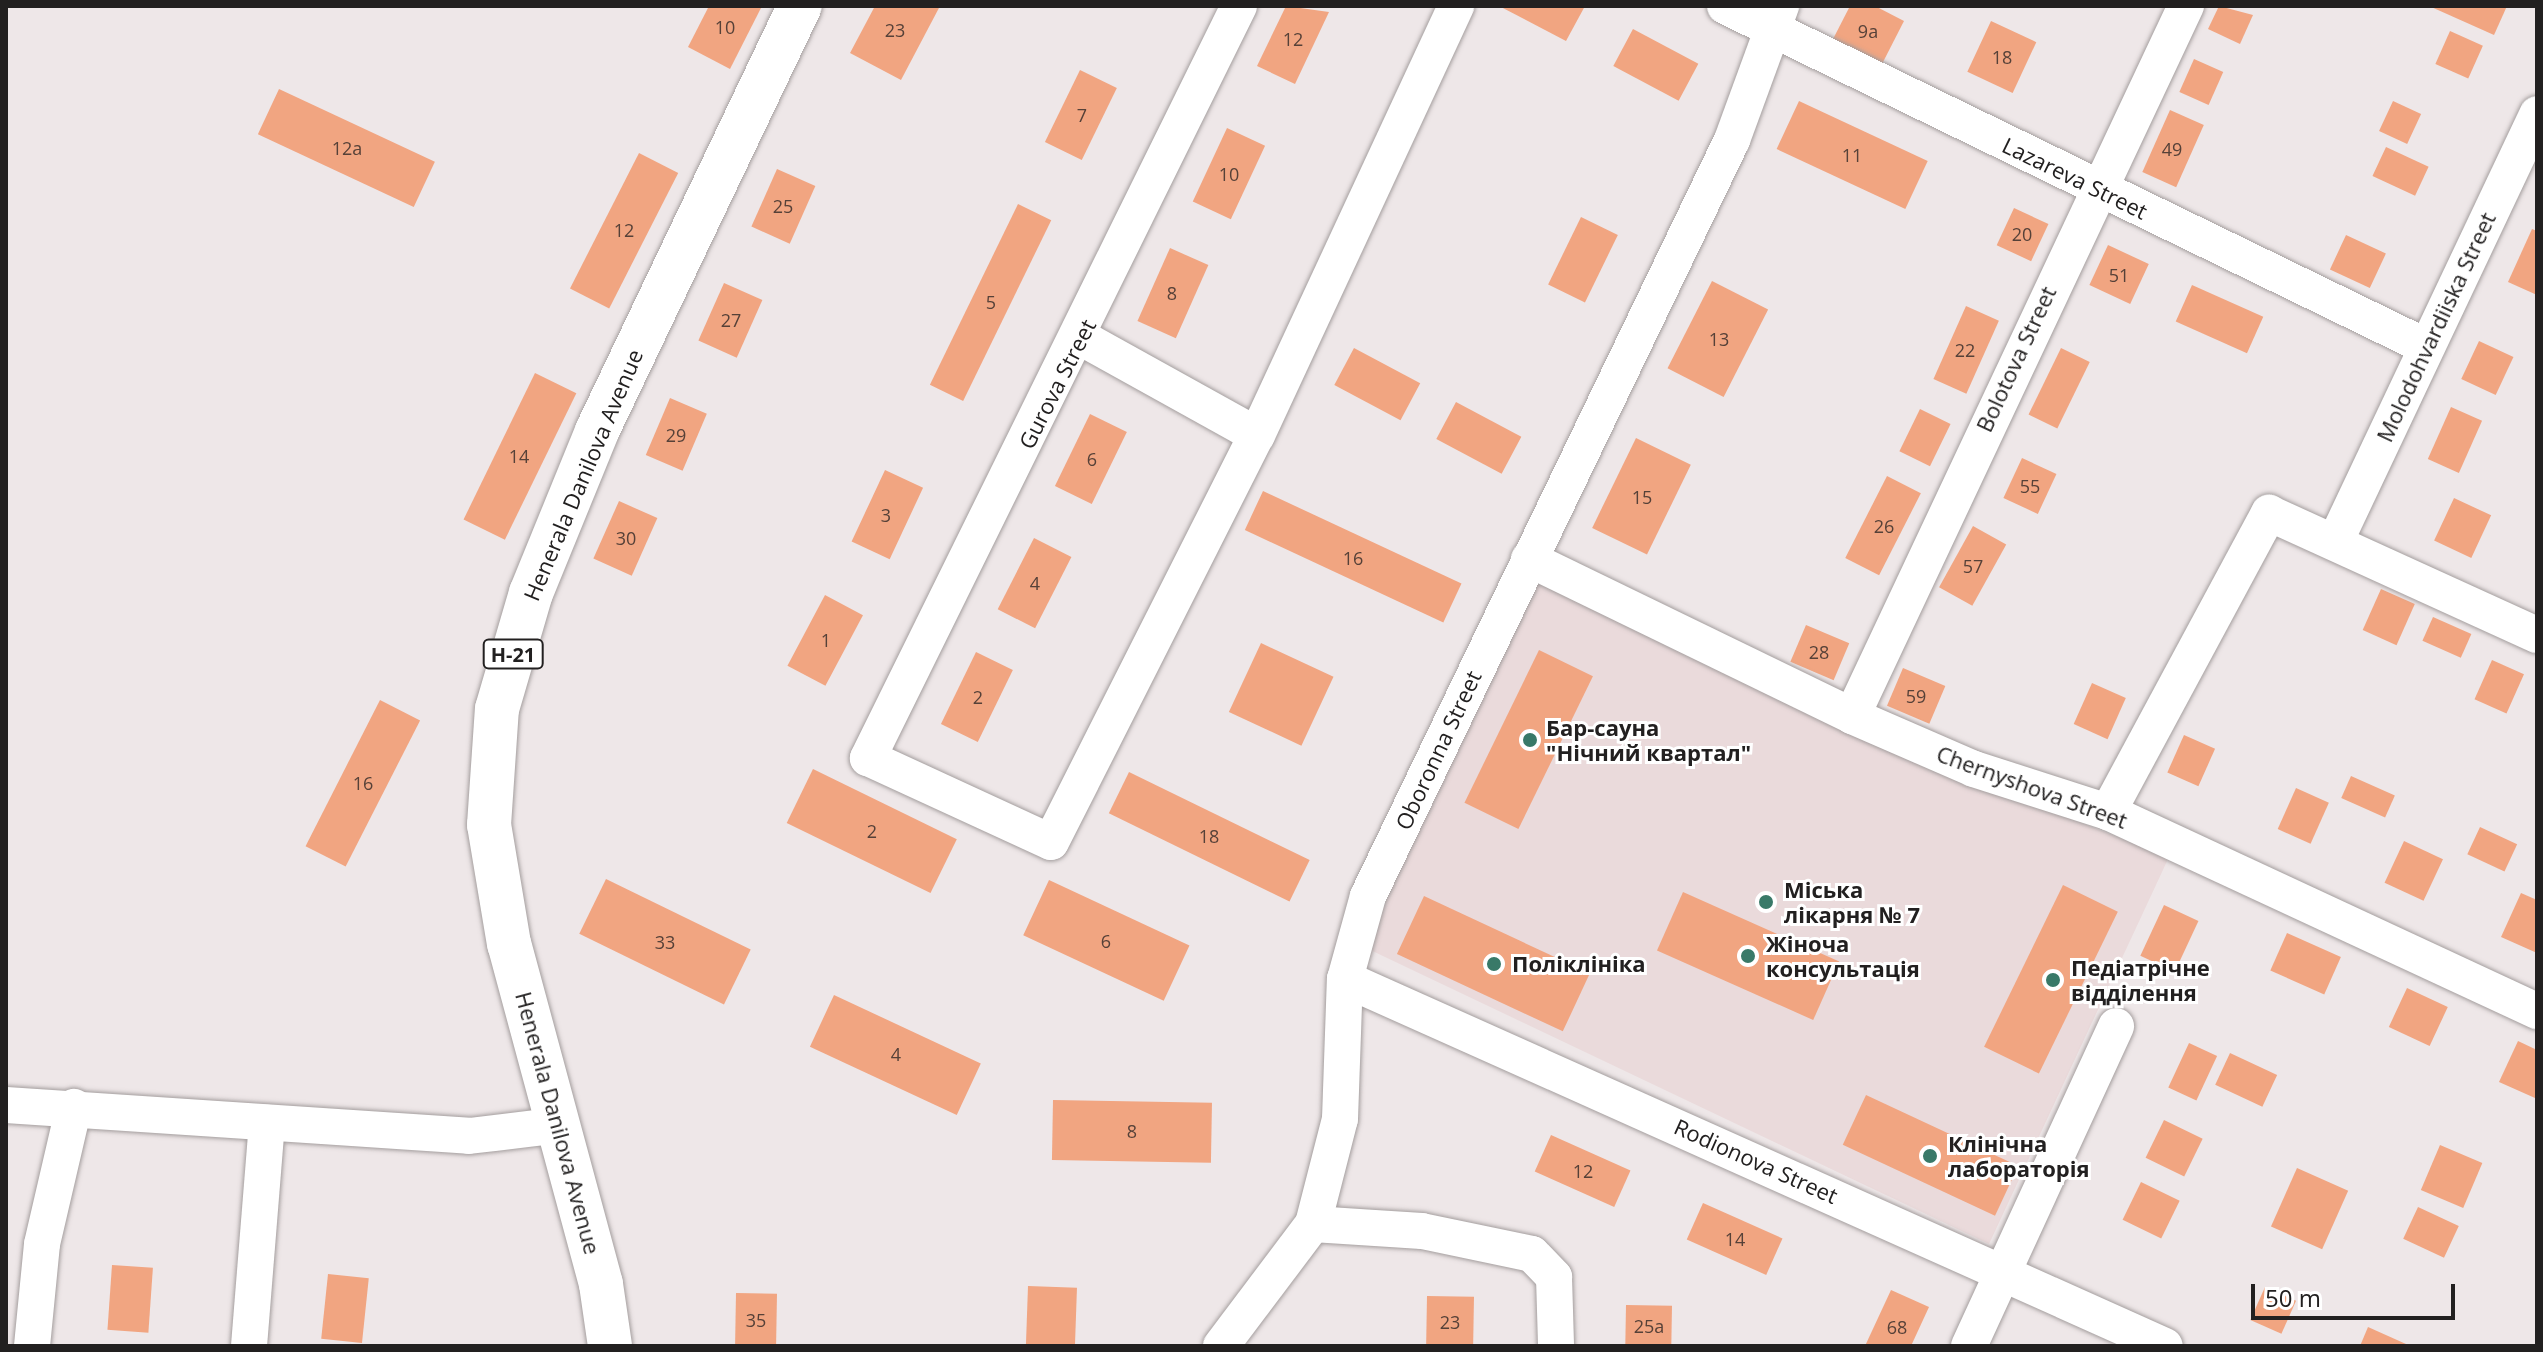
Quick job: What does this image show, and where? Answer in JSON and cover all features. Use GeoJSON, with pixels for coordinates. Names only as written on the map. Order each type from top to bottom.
{"type":"FeatureCollection","features":[{"type":"Feature","properties":{"kind":"main road","name":"Henerala Danilova Avenue"},"geometry":{"type":"LineString","coordinates":[[610,1346],[601,1284],[561,1125],[509,944],[489,825],[497,709],[531,593],[597,431],[800,6]]}},
{"type":"Feature","properties":{"kind":"street","name":"Gurova Street"},"geometry":{"type":"LineString","coordinates":[[1239,6],[1080,337],[868,758],[1051,842],[1257,435]]}},
{"type":"Feature","properties":{"kind":"street"},"geometry":{"type":"LineString","coordinates":[[1080,337],[1257,435],[1456,6]]}},
{"type":"Feature","properties":{"kind":"street","name":"Lazareva Street"},"geometry":{"type":"LineString","coordinates":[[1725,6],[1775,18],[2096,188],[2427,347]]}},
{"type":"Feature","properties":{"kind":"street","name":"Bolotova Street"},"geometry":{"type":"LineString","coordinates":[[1852,716],[2096,188],[2186,6]]}},
{"type":"Feature","properties":{"kind":"street","name":"Oboronna Street"},"geometry":{"type":"LineString","coordinates":[[1313,1224],[1340,1119],[1345,979],[1368,896],[1732,140],[1775,18]]}},
{"type":"Feature","properties":{"kind":"street","name":"Molodohvardiiska Street"},"geometry":{"type":"LineString","coordinates":[[2336,540],[2537,114]]}},
{"type":"Feature","properties":{"kind":"street"},"geometry":{"type":"LineString","coordinates":[[2108,812],[2269,513],[2336,540],[2537,635]]}},
{"type":"Feature","properties":{"kind":"street","name":"Chernyshova Street"},"geometry":{"type":"LineString","coordinates":[[1529,559],[1852,716],[1974,769],[2108,812],[2537,1011]]}},
{"type":"Feature","properties":{"kind":"street","name":"Rodionova Street"},"geometry":{"type":"LineString","coordinates":[[1345,979],[2004,1270],[2165,1346]]}},
{"type":"Feature","properties":{"kind":"street"},"geometry":{"type":"LineString","coordinates":[[1969,1346],[2116,1026]]}},
{"type":"Feature","properties":{"kind":"street"},"geometry":{"type":"LineString","coordinates":[[6,1105],[74,1107],[469,1136],[561,1125]]}},
{"type":"Feature","properties":{"kind":"street"},"geometry":{"type":"LineString","coordinates":[[32,1346],[42,1244],[74,1107]]}},
{"type":"Feature","properties":{"kind":"street"},"geometry":{"type":"LineString","coordinates":[[249,1346],[267,1123]]}},
{"type":"Feature","properties":{"kind":"street"},"geometry":{"type":"LineString","coordinates":[[1221,1346],[1313,1224],[1422,1231],[1532,1254],[1554,1277],[1556,1346]]}},
{"type":"Feature","properties":{"kind":"shaded area","name":"Міська лікарня № 7"},"geometry":{"type":"Polygon","coordinates":[[[1540,575],[1979,783],[2169,857],[1989,1244],[1364,947],[1540,575]]]}},
{"type":"Feature","properties":{"kind":"building"},"geometry":{"type":"Polygon","coordinates":[[[709,6],[762,6],[730,69],[688,47],[709,6]]]}},
{"type":"Feature","properties":{"kind":"building"},"geometry":{"type":"Polygon","coordinates":[[[875,6],[940,6],[901,80],[850,53],[875,6]]]}},
{"type":"Feature","properties":{"kind":"building"},"geometry":{"type":"Polygon","coordinates":[[[1286,6],[1329,12],[1295,84],[1257,66],[1286,6]]]}},
{"type":"Feature","properties":{"kind":"building"},"geometry":{"type":"Polygon","coordinates":[[[1499,6],[1585,6],[1566,41],[1499,6]]]}},
{"type":"Feature","properties":{"kind":"building"},"geometry":{"type":"Polygon","coordinates":[[[1850,6],[1875,6],[1904,21],[1881,66],[1832,41],[1850,6]]]}},
{"type":"Feature","properties":{"kind":"building"},"geometry":{"type":"Polygon","coordinates":[[[2219,6],[2253,15],[2240,44],[2208,29],[2219,6]]]}},
{"type":"Feature","properties":{"kind":"building"},"geometry":{"type":"Polygon","coordinates":[[[2429,6],[2507,6],[2494,35],[2429,6]]]}},
{"type":"Feature","properties":{"kind":"building"},"geometry":{"type":"Polygon","coordinates":[[[1991,21],[2036,42],[2013,93],[1967,72],[1991,21]]]}},
{"type":"Feature","properties":{"kind":"building"},"geometry":{"type":"Polygon","coordinates":[[[1633,29],[1698,64],[1679,101],[1613,66],[1633,29]]]}},
{"type":"Feature","properties":{"kind":"building"},"geometry":{"type":"Polygon","coordinates":[[[2450,31],[2483,46],[2468,79],[2435,64],[2450,31]]]}},
{"type":"Feature","properties":{"kind":"building"},"geometry":{"type":"Polygon","coordinates":[[[2194,59],[2223,72],[2209,105],[2179,92],[2194,59]]]}},
{"type":"Feature","properties":{"kind":"building"},"geometry":{"type":"Polygon","coordinates":[[[1080,70],[1117,88],[1082,160],[1045,142],[1080,70]]]}},
{"type":"Feature","properties":{"kind":"building"},"geometry":{"type":"Polygon","coordinates":[[[279,89],[435,162],[414,207],[258,134],[279,89]]]}},
{"type":"Feature","properties":{"kind":"building"},"geometry":{"type":"Polygon","coordinates":[[[1799,101],[1928,161],[1905,209],[1777,149],[1799,101]]]}},
{"type":"Feature","properties":{"kind":"building"},"geometry":{"type":"Polygon","coordinates":[[[2393,101],[2421,114],[2407,144],[2379,131],[2393,101]]]}},
{"type":"Feature","properties":{"kind":"building"},"geometry":{"type":"Polygon","coordinates":[[[2170,110],[2204,125],[2176,187],[2142,172],[2170,110]]]}},
{"type":"Feature","properties":{"kind":"building"},"geometry":{"type":"Polygon","coordinates":[[[1227,128],[1265,146],[1231,219],[1193,201],[1227,128]]]}},
{"type":"Feature","properties":{"kind":"building"},"geometry":{"type":"Polygon","coordinates":[[[2386,147],[2429,167],[2415,196],[2372,176],[2386,147]]]}},
{"type":"Feature","properties":{"kind":"building"},"geometry":{"type":"Polygon","coordinates":[[[639,153],[678,173],[609,308],[570,288],[639,153]]]}},
{"type":"Feature","properties":{"kind":"building"},"geometry":{"type":"Polygon","coordinates":[[[777,169],[815,186],[790,244],[751,227],[777,169]]]}},
{"type":"Feature","properties":{"kind":"building"},"geometry":{"type":"Polygon","coordinates":[[[1018,204],[1051,220],[963,401],[930,385],[1018,204]]]}},
{"type":"Feature","properties":{"kind":"building"},"geometry":{"type":"Polygon","coordinates":[[[2014,208],[2048,224],[2031,261],[1997,245],[2014,208]]]}},
{"type":"Feature","properties":{"kind":"building"},"geometry":{"type":"Polygon","coordinates":[[[1581,217],[1618,235],[1585,302],[1548,284],[1581,217]]]}},
{"type":"Feature","properties":{"kind":"building"},"geometry":{"type":"Polygon","coordinates":[[[2532,229],[2537,231],[2537,295],[2508,282],[2532,229]]]}},
{"type":"Feature","properties":{"kind":"building"},"geometry":{"type":"Polygon","coordinates":[[[2346,235],[2386,254],[2370,288],[2330,269],[2346,235]]]}},
{"type":"Feature","properties":{"kind":"building"},"geometry":{"type":"Polygon","coordinates":[[[2108,245],[2149,264],[2130,304],[2089,285],[2108,245]]]}},
{"type":"Feature","properties":{"kind":"building"},"geometry":{"type":"Polygon","coordinates":[[[1170,248],[1208,265],[1176,338],[1137,321],[1170,248]]]}},
{"type":"Feature","properties":{"kind":"building"},"geometry":{"type":"Polygon","coordinates":[[[1712,281],[1768,310],[1724,397],[1668,368],[1712,281]]]}},
{"type":"Feature","properties":{"kind":"building"},"geometry":{"type":"Polygon","coordinates":[[[724,283],[762,300],[737,358],[698,341],[724,283]]]}},
{"type":"Feature","properties":{"kind":"building"},"geometry":{"type":"Polygon","coordinates":[[[2192,285],[2263,317],[2247,353],[2176,322],[2192,285]]]}},
{"type":"Feature","properties":{"kind":"building"},"geometry":{"type":"Polygon","coordinates":[[[1966,306],[1999,321],[1966,394],[1933,379],[1966,306]]]}},
{"type":"Feature","properties":{"kind":"building"},"geometry":{"type":"Polygon","coordinates":[[[2479,341],[2513,357],[2496,395],[2461,379],[2479,341]]]}},
{"type":"Feature","properties":{"kind":"building"},"geometry":{"type":"Polygon","coordinates":[[[1354,348],[1420,383],[1401,420],[1334,385],[1354,348]]]}},
{"type":"Feature","properties":{"kind":"building"},"geometry":{"type":"Polygon","coordinates":[[[2061,348],[2090,362],[2057,429],[2029,415],[2061,348]]]}},
{"type":"Feature","properties":{"kind":"building"},"geometry":{"type":"Polygon","coordinates":[[[535,373],[576,393],[505,540],[464,520],[535,373]]]}},
{"type":"Feature","properties":{"kind":"building"},"geometry":{"type":"Polygon","coordinates":[[[670,398],[707,414],[683,471],[646,455],[670,398]]]}},
{"type":"Feature","properties":{"kind":"building"},"geometry":{"type":"Polygon","coordinates":[[[1456,402],[1521,437],[1502,474],[1436,439],[1456,402]]]}},
{"type":"Feature","properties":{"kind":"building"},"geometry":{"type":"Polygon","coordinates":[[[2451,407],[2482,421],[2459,473],[2428,459],[2451,407]]]}},
{"type":"Feature","properties":{"kind":"building"},"geometry":{"type":"Polygon","coordinates":[[[1920,409],[1951,424],[1930,466],[1899,451],[1920,409]]]}},
{"type":"Feature","properties":{"kind":"building"},"geometry":{"type":"Polygon","coordinates":[[[1090,414],[1127,432],[1092,504],[1055,486],[1090,414]]]}},
{"type":"Feature","properties":{"kind":"building"},"geometry":{"type":"Polygon","coordinates":[[[1636,438],[1691,465],[1647,555],[1592,528],[1636,438]]]}},
{"type":"Feature","properties":{"kind":"building"},"geometry":{"type":"Polygon","coordinates":[[[2022,458],[2056,474],[2038,514],[2003,498],[2022,458]]]}},
{"type":"Feature","properties":{"kind":"building"},"geometry":{"type":"Polygon","coordinates":[[[885,470],[923,488],[890,559],[852,542],[885,470]]]}},
{"type":"Feature","properties":{"kind":"building"},"geometry":{"type":"Polygon","coordinates":[[[1887,476],[1921,493],[1879,575],[1845,558],[1887,476]]]}},
{"type":"Feature","properties":{"kind":"building"},"geometry":{"type":"Polygon","coordinates":[[[1263,491],[1461,584],[1443,623],[1245,530],[1263,491]]]}},
{"type":"Feature","properties":{"kind":"building"},"geometry":{"type":"Polygon","coordinates":[[[2454,498],[2491,515],[2471,558],[2434,541],[2454,498]]]}},
{"type":"Feature","properties":{"kind":"building"},"geometry":{"type":"Polygon","coordinates":[[[619,501],[657,518],[632,576],[593,559],[619,501]]]}},
{"type":"Feature","properties":{"kind":"building"},"geometry":{"type":"Polygon","coordinates":[[[1973,526],[2006,544],[1972,606],[1939,587],[1973,526]]]}},
{"type":"Feature","properties":{"kind":"building"},"geometry":{"type":"Polygon","coordinates":[[[1034,538],[1071,557],[1035,628],[998,609],[1034,538]]]}},
{"type":"Feature","properties":{"kind":"building"},"geometry":{"type":"Polygon","coordinates":[[[2381,589],[2415,604],[2396,645],[2363,630],[2381,589]]]}},
{"type":"Feature","properties":{"kind":"building"},"geometry":{"type":"Polygon","coordinates":[[[825,595],[863,615],[825,686],[787,666],[825,595]]]}},
{"type":"Feature","properties":{"kind":"building"},"geometry":{"type":"Polygon","coordinates":[[[2433,617],[2471,634],[2461,658],[2422,641],[2433,617]]]}},
{"type":"Feature","properties":{"kind":"building"},"geometry":{"type":"Polygon","coordinates":[[[1806,625],[1849,643],[1834,680],[1790,662],[1806,625]]]}},
{"type":"Feature","properties":{"kind":"building"},"geometry":{"type":"Polygon","coordinates":[[[1261,643],[1334,677],[1301,746],[1229,712],[1261,643]]]}},
{"type":"Feature","properties":{"kind":"building","name":"Бар-сауна \"Нічний квартал\""},"geometry":{"type":"Polygon","coordinates":[[[1539,650],[1593,676],[1518,829],[1464,803],[1539,650]]]}},
{"type":"Feature","properties":{"kind":"building"},"geometry":{"type":"Polygon","coordinates":[[[976,652],[1013,670],[978,742],[941,724],[976,652]]]}},
{"type":"Feature","properties":{"kind":"building"},"geometry":{"type":"Polygon","coordinates":[[[2492,660],[2524,674],[2506,714],[2475,699],[2492,660]]]}},
{"type":"Feature","properties":{"kind":"building"},"geometry":{"type":"Polygon","coordinates":[[[1903,668],[1945,686],[1929,724],[1887,706],[1903,668]]]}},
{"type":"Feature","properties":{"kind":"building"},"geometry":{"type":"Polygon","coordinates":[[[2092,683],[2126,698],[2107,739],[2074,724],[2092,683]]]}},
{"type":"Feature","properties":{"kind":"building"},"geometry":{"type":"Polygon","coordinates":[[[380,700],[420,720],[346,867],[306,846],[380,700]]]}},
{"type":"Feature","properties":{"kind":"building"},"geometry":{"type":"Polygon","coordinates":[[[2184,735],[2215,749],[2198,786],[2167,772],[2184,735]]]}},
{"type":"Feature","properties":{"kind":"building"},"geometry":{"type":"Polygon","coordinates":[[[813,769],[957,839],[931,893],[787,823],[813,769]]]}},
{"type":"Feature","properties":{"kind":"building"},"geometry":{"type":"Polygon","coordinates":[[[1129,772],[1310,860],[1289,901],[1109,813],[1129,772]]]}},
{"type":"Feature","properties":{"kind":"building"},"geometry":{"type":"Polygon","coordinates":[[[2351,776],[2395,796],[2385,817],[2341,798],[2351,776]]]}},
{"type":"Feature","properties":{"kind":"building"},"geometry":{"type":"Polygon","coordinates":[[[2296,788],[2329,803],[2311,844],[2278,829],[2296,788]]]}},
{"type":"Feature","properties":{"kind":"building"},"geometry":{"type":"Polygon","coordinates":[[[2480,827],[2517,844],[2504,872],[2467,854],[2480,827]]]}},
{"type":"Feature","properties":{"kind":"building"},"geometry":{"type":"Polygon","coordinates":[[[2404,841],[2443,859],[2424,901],[2385,883],[2404,841]]]}},
{"type":"Feature","properties":{"kind":"building"},"geometry":{"type":"Polygon","coordinates":[[[606,879],[751,950],[724,1004],[579,934],[606,879]]]}},
{"type":"Feature","properties":{"kind":"building"},"geometry":{"type":"Polygon","coordinates":[[[1049,880],[1189,946],[1164,1001],[1023,935],[1049,880]]]}},
{"type":"Feature","properties":{"kind":"building","name":"Педіатрічне відділення"},"geometry":{"type":"Polygon","coordinates":[[[2063,885],[2118,912],[2039,1074],[1984,1047],[2063,885]]]}},
{"type":"Feature","properties":{"kind":"building","name":"Жіноча консультація"},"geometry":{"type":"Polygon","coordinates":[[[1683,892],[1839,962],[1813,1020],[1657,950],[1683,892]]]}},
{"type":"Feature","properties":{"kind":"building"},"geometry":{"type":"Polygon","coordinates":[[[2521,893],[2537,900],[2537,953],[2501,937],[2521,893]]]}},
{"type":"Feature","properties":{"kind":"building","name":"Поліклініка"},"geometry":{"type":"Polygon","coordinates":[[[1424,896],[1590,973],[1563,1031],[1397,954],[1424,896]]]}},
{"type":"Feature","properties":{"kind":"building"},"geometry":{"type":"Polygon","coordinates":[[[2164,905],[2198,921],[2175,972],[2140,956],[2164,905]]]}},
{"type":"Feature","properties":{"kind":"building"},"geometry":{"type":"Polygon","coordinates":[[[2287,933],[2341,957],[2324,994],[2270,970],[2287,933]]]}},
{"type":"Feature","properties":{"kind":"building"},"geometry":{"type":"Polygon","coordinates":[[[2407,988],[2448,1007],[2430,1046],[2389,1027],[2407,988]]]}},
{"type":"Feature","properties":{"kind":"building"},"geometry":{"type":"Polygon","coordinates":[[[834,995],[981,1063],[957,1115],[810,1047],[834,995]]]}},
{"type":"Feature","properties":{"kind":"building"},"geometry":{"type":"Polygon","coordinates":[[[2518,1041],[2537,1050],[2535,1098],[2499,1082],[2518,1041]]]}},
{"type":"Feature","properties":{"kind":"building"},"geometry":{"type":"Polygon","coordinates":[[[2189,1043],[2217,1056],[2196,1101],[2168,1087],[2189,1043]]]}},
{"type":"Feature","properties":{"kind":"building"},"geometry":{"type":"Polygon","coordinates":[[[2230,1053],[2277,1075],[2262,1107],[2215,1085],[2230,1053]]]}},
{"type":"Feature","properties":{"kind":"building","name":"Клінічна лабораторія"},"geometry":{"type":"Polygon","coordinates":[[[1866,1095],[2018,1166],[1995,1216],[1843,1145],[1866,1095]]]}},
{"type":"Feature","properties":{"kind":"building"},"geometry":{"type":"Polygon","coordinates":[[[1053,1100],[1212,1103],[1211,1163],[1052,1160],[1053,1100]]]}},
{"type":"Feature","properties":{"kind":"building"},"geometry":{"type":"Polygon","coordinates":[[[2164,1120],[2203,1139],[2184,1177],[2146,1158],[2164,1120]]]}},
{"type":"Feature","properties":{"kind":"building"},"geometry":{"type":"Polygon","coordinates":[[[1551,1135],[1630,1170],[1614,1207],[1535,1172],[1551,1135]]]}},
{"type":"Feature","properties":{"kind":"building"},"geometry":{"type":"Polygon","coordinates":[[[2440,1145],[2482,1163],[2463,1208],[2421,1190],[2440,1145]]]}},
{"type":"Feature","properties":{"kind":"building"},"geometry":{"type":"Polygon","coordinates":[[[2297,1168],[2348,1191],[2322,1249],[2271,1226],[2297,1168]]]}},
{"type":"Feature","properties":{"kind":"building"},"geometry":{"type":"Polygon","coordinates":[[[2141,1182],[2180,1201],[2161,1239],[2123,1220],[2141,1182]]]}},
{"type":"Feature","properties":{"kind":"building"},"geometry":{"type":"Polygon","coordinates":[[[1703,1203],[1782,1238],[1766,1275],[1687,1240],[1703,1203]]]}},
{"type":"Feature","properties":{"kind":"building"},"geometry":{"type":"Polygon","coordinates":[[[2418,1207],[2459,1226],[2444,1258],[2403,1239],[2418,1207]]]}},
{"type":"Feature","properties":{"kind":"building"},"geometry":{"type":"Polygon","coordinates":[[[112,1265],[153,1268],[148,1333],[107,1330],[112,1265]]]}},
{"type":"Feature","properties":{"kind":"building"},"geometry":{"type":"Polygon","coordinates":[[[328,1274],[369,1278],[362,1343],[321,1339],[328,1274]]]}},
{"type":"Feature","properties":{"kind":"building"},"geometry":{"type":"Polygon","coordinates":[[[1028,1286],[1077,1288],[1075,1346],[1026,1346],[1028,1286]]]}},
{"type":"Feature","properties":{"kind":"building"},"geometry":{"type":"Polygon","coordinates":[[[2265,1287],[2296,1301],[2281,1334],[2250,1320],[2265,1287]]]}},
{"type":"Feature","properties":{"kind":"building"},"geometry":{"type":"Polygon","coordinates":[[[1891,1290],[1929,1307],[1911,1346],[1865,1346],[1891,1290]]]}},
{"type":"Feature","properties":{"kind":"building"},"geometry":{"type":"Polygon","coordinates":[[[736,1293],[777,1294],[776,1346],[735,1346],[736,1293]]]}},
{"type":"Feature","properties":{"kind":"building"},"geometry":{"type":"Polygon","coordinates":[[[1427,1296],[1474,1297],[1473,1346],[1426,1346],[1427,1296]]]}},
{"type":"Feature","properties":{"kind":"building"},"geometry":{"type":"Polygon","coordinates":[[[1626,1305],[1672,1306],[1671,1346],[1625,1346],[1626,1305]]]}},
{"type":"Feature","properties":{"kind":"building"},"geometry":{"type":"Polygon","coordinates":[[[2368,1327],[2406,1344],[2360,1346],[2368,1327]]]}},
{"type":"Feature","properties":{"kind":"place","name":"Бар-сауна \"Нічний квартал\""},"geometry":{"type":"Point","coordinates":[1530,740]}},
{"type":"Feature","properties":{"kind":"place","name":"Міська лікарня № 7"},"geometry":{"type":"Point","coordinates":[1766,902]}},
{"type":"Feature","properties":{"kind":"place","name":"Жіноча консультація"},"geometry":{"type":"Point","coordinates":[1748,956]}},
{"type":"Feature","properties":{"kind":"place","name":"Поліклініка"},"geometry":{"type":"Point","coordinates":[1494,964]}},
{"type":"Feature","properties":{"kind":"place","name":"Педіатрічне відділення"},"geometry":{"type":"Point","coordinates":[2053,980]}},
{"type":"Feature","properties":{"kind":"place","name":"Клінічна лабораторія"},"geometry":{"type":"Point","coordinates":[1930,1156]}}]}
